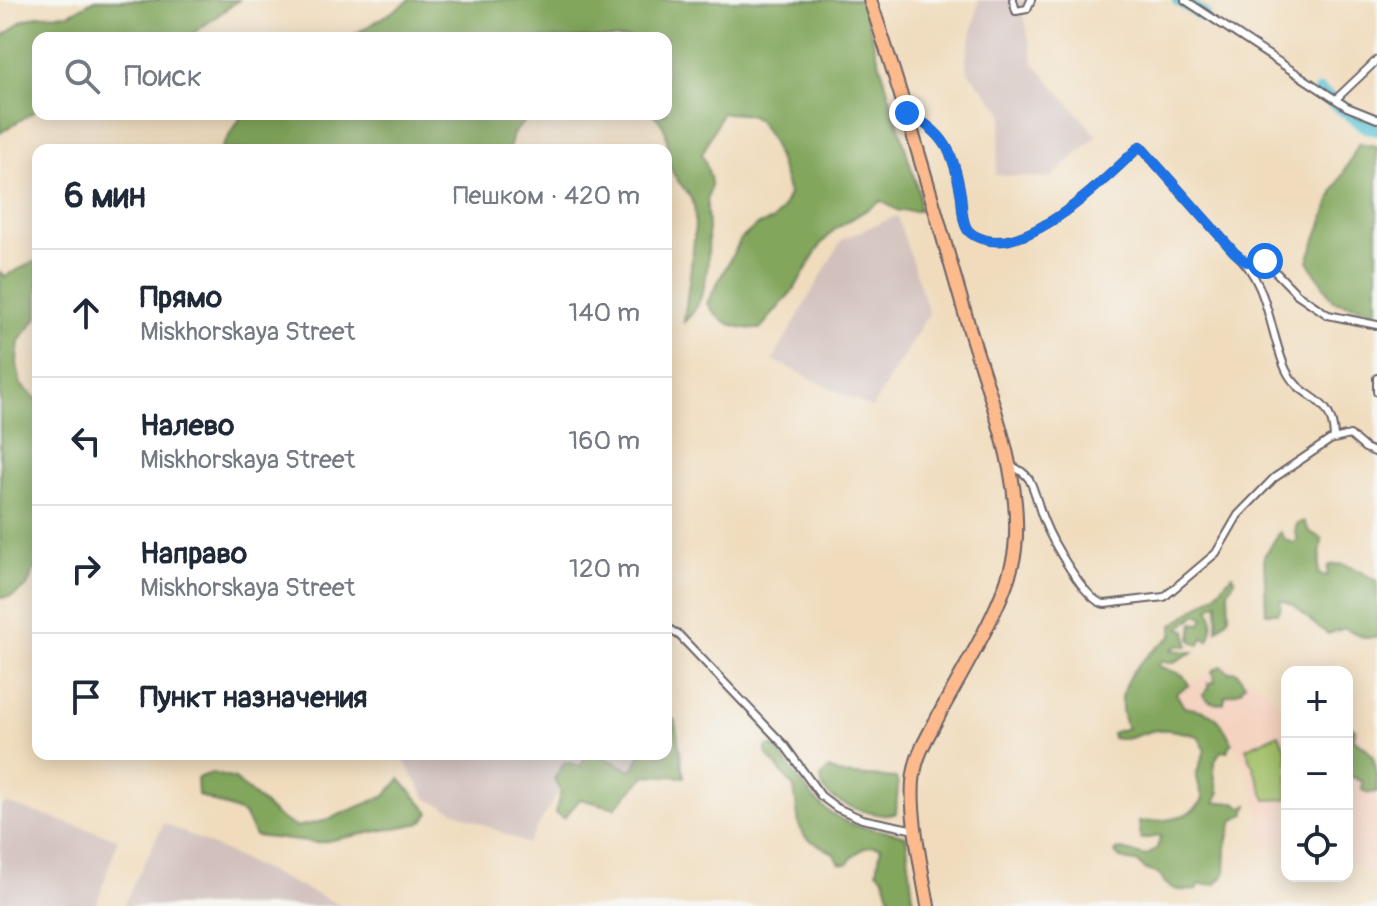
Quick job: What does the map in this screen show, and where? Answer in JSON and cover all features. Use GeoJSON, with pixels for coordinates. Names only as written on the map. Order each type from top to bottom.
{"type":"FeatureCollection","features":[{"type":"Feature","properties":{"kind":"highway"},"geometry":{"type":"LineString","coordinates":[[868,0],[1006,465],[1017,526],[1009,578],[919,752],[913,776],[918,847],[928,906]]}},
{"type":"Feature","properties":{"kind":"highway"},"geometry":{"type":"LineString","coordinates":[[921,906],[910,832],[907,776],[913,751],[1007,572],[1012,529],[1006,465]]}},
{"type":"Feature","properties":{"kind":"street"},"geometry":{"type":"LineString","coordinates":[[1013,0],[1016,11],[1027,9],[1031,0]]}},
{"type":"Feature","properties":{"kind":"street"},"geometry":{"type":"LineString","coordinates":[[1185,0],[1347,107],[1377,119]]}},
{"type":"Feature","properties":{"kind":"street"},"geometry":{"type":"LineString","coordinates":[[1336,99],[1377,60]]}},
{"type":"Feature","properties":{"kind":"street"},"geometry":{"type":"LineString","coordinates":[[902,114],[931,125],[944,139],[958,178],[966,227],[977,238],[992,241],[1030,233],[1053,219],[1140,146],[1246,262],[1270,310],[1286,370],[1296,385],[1327,408],[1334,424],[1334,438]]}},
{"type":"Feature","properties":{"kind":"street"},"geometry":{"type":"LineString","coordinates":[[1246,262],[1265,261],[1297,294],[1328,315],[1377,325]]}},
{"type":"Feature","properties":{"kind":"street"},"geometry":{"type":"LineString","coordinates":[[1377,378],[1377,392]]}},
{"type":"Feature","properties":{"kind":"street"},"geometry":{"type":"LineString","coordinates":[[1006,465],[1019,469],[1028,478],[1053,541],[1089,597],[1099,604],[1105,604],[1164,597],[1216,553],[1238,515],[1274,478],[1334,438],[1350,435],[1365,448],[1377,453]]}},
{"type":"Feature","properties":{"kind":"street"},"geometry":{"type":"LineString","coordinates":[[672,631],[785,746],[821,796],[837,808],[862,819],[910,832]]}},
{"type":"Feature","properties":{"kind":"shaded area"},"geometry":{"type":"Polygon","coordinates":[[[979,0],[1025,0],[1023,12],[1034,63],[1097,136],[1050,178],[995,175],[1003,112],[968,72],[966,59],[979,0]]]}},
{"type":"Feature","properties":{"kind":"shaded area"},"geometry":{"type":"Polygon","coordinates":[[[897,216],[929,313],[872,408],[773,360],[842,239],[897,216]]]}},
{"type":"Feature","properties":{"kind":"shaded area"},"geometry":{"type":"Polygon","coordinates":[[[1227,662],[1241,677],[1268,689],[1281,708],[1281,845],[1263,848],[1259,836],[1260,816],[1250,779],[1223,722],[1209,710],[1184,707],[1176,693],[1227,662]]]}},
{"type":"Feature","properties":{"kind":"shaded area"},"geometry":{"type":"Polygon","coordinates":[[[1353,727],[1360,731],[1377,763],[1377,875],[1353,865],[1353,727]]]}},
{"type":"Feature","properties":{"kind":"shaded area"},"geometry":{"type":"Polygon","coordinates":[[[404,760],[583,760],[581,765],[564,761],[553,778],[559,790],[527,844],[427,799],[404,760]]]}},
{"type":"Feature","properties":{"kind":"shaded area"},"geometry":{"type":"Polygon","coordinates":[[[612,760],[638,760],[629,770],[612,760]]]}},
{"type":"Feature","properties":{"kind":"shaded area"},"geometry":{"type":"Polygon","coordinates":[[[6,803],[118,839],[96,906],[0,906],[0,807],[6,803]]]}},
{"type":"Feature","properties":{"kind":"shaded area"},"geometry":{"type":"Polygon","coordinates":[[[164,823],[342,906],[123,906],[164,823]]]}},
{"type":"Feature","properties":{"kind":"green space"},"geometry":{"type":"Polygon","coordinates":[[[95,0],[239,0],[195,32],[32,32],[32,113],[0,133],[0,39],[22,21],[40,15],[69,14],[95,0]]]}},
{"type":"Feature","properties":{"kind":"green space"},"geometry":{"type":"Polygon","coordinates":[[[409,0],[861,0],[919,194],[919,211],[899,211],[881,201],[834,230],[821,244],[795,288],[760,329],[730,324],[717,316],[707,303],[741,239],[756,226],[773,220],[782,210],[789,194],[776,153],[760,124],[747,115],[722,113],[702,154],[711,184],[707,206],[705,285],[693,312],[684,322],[695,212],[691,199],[672,171],[672,144],[667,144],[658,120],[672,120],[672,32],[358,32],[409,0]]]}},
{"type":"Feature","properties":{"kind":"green space"},"geometry":{"type":"Polygon","coordinates":[[[239,120],[526,120],[513,134],[510,144],[224,144],[239,120]]]}},
{"type":"Feature","properties":{"kind":"green space"},"geometry":{"type":"Polygon","coordinates":[[[1359,143],[1377,146],[1377,311],[1333,301],[1308,261],[1333,193],[1359,143]]]}},
{"type":"Feature","properties":{"kind":"green space"},"geometry":{"type":"Polygon","coordinates":[[[32,263],[32,325],[19,341],[17,363],[21,385],[32,395],[32,575],[27,586],[13,596],[0,598],[0,272],[5,276],[32,263]]]}},
{"type":"Feature","properties":{"kind":"green space"},"geometry":{"type":"Polygon","coordinates":[[[1304,521],[1309,531],[1322,539],[1318,574],[1327,576],[1328,566],[1341,564],[1377,580],[1377,637],[1365,638],[1345,628],[1328,634],[1286,601],[1280,600],[1278,613],[1266,613],[1264,556],[1280,532],[1286,540],[1293,543],[1298,540],[1295,531],[1297,524],[1304,521]]]}},
{"type":"Feature","properties":{"kind":"green space"},"geometry":{"type":"Polygon","coordinates":[[[1232,575],[1235,580],[1228,591],[1229,617],[1217,630],[1218,602],[1209,608],[1211,633],[1208,641],[1204,637],[1199,645],[1191,640],[1193,623],[1201,624],[1204,617],[1197,614],[1180,628],[1186,630],[1188,646],[1177,646],[1171,650],[1193,652],[1174,662],[1161,662],[1158,666],[1183,675],[1189,685],[1176,693],[1184,707],[1214,716],[1232,743],[1227,752],[1221,751],[1215,761],[1219,793],[1215,803],[1248,805],[1245,814],[1233,821],[1226,847],[1225,874],[1216,884],[1199,885],[1196,890],[1179,890],[1166,884],[1159,874],[1146,870],[1137,862],[1122,859],[1115,852],[1118,849],[1146,856],[1157,848],[1161,836],[1141,839],[1139,822],[1175,818],[1198,806],[1203,799],[1196,775],[1205,750],[1198,736],[1178,731],[1158,730],[1119,739],[1113,738],[1112,733],[1127,728],[1122,699],[1131,674],[1149,654],[1172,636],[1173,625],[1216,594],[1232,575]]]}},
{"type":"Feature","properties":{"kind":"green space"},"geometry":{"type":"Polygon","coordinates":[[[1221,666],[1229,672],[1236,671],[1245,684],[1240,691],[1225,696],[1224,703],[1218,704],[1203,695],[1209,688],[1208,683],[1215,682],[1212,671],[1221,666]]]}},
{"type":"Feature","properties":{"kind":"green space"},"geometry":{"type":"Polygon","coordinates":[[[672,718],[675,721],[684,777],[646,775],[615,808],[580,799],[564,818],[555,813],[561,790],[554,779],[565,762],[581,766],[584,760],[610,760],[630,770],[638,760],[672,760],[672,718]]]}},
{"type":"Feature","properties":{"kind":"green space"},"geometry":{"type":"Polygon","coordinates":[[[1353,728],[1354,740],[1367,749],[1374,761],[1377,792],[1362,790],[1362,781],[1353,777],[1353,728]]]}},
{"type":"Feature","properties":{"kind":"green space"},"geometry":{"type":"Polygon","coordinates":[[[1279,734],[1281,799],[1266,800],[1246,748],[1279,734]]]}},
{"type":"Feature","properties":{"kind":"green space"},"geometry":{"type":"Polygon","coordinates":[[[773,746],[825,809],[851,824],[906,836],[914,906],[892,906],[884,878],[877,871],[881,847],[866,848],[847,864],[839,863],[833,853],[805,837],[799,825],[794,788],[766,753],[766,747],[773,746]]]}},
{"type":"Feature","properties":{"kind":"green space"},"geometry":{"type":"Polygon","coordinates":[[[829,769],[840,774],[896,778],[896,813],[869,813],[829,795],[821,777],[829,769]]]}},
{"type":"Feature","properties":{"kind":"green space"},"geometry":{"type":"Polygon","coordinates":[[[212,773],[235,779],[277,816],[296,827],[324,821],[385,796],[400,779],[430,813],[421,823],[316,843],[255,836],[244,814],[198,795],[197,778],[212,773]]]}},
{"type":"Feature","properties":{"kind":"waterway"},"geometry":{"type":"LineString","coordinates":[[1179,0],[1203,15]]}},
{"type":"Feature","properties":{"kind":"waterway"},"geometry":{"type":"LineString","coordinates":[[1320,92],[1366,126],[1377,129]]}},
{"type":"Feature","properties":{"kind":"route"},"geometry":{"type":"LineString","coordinates":[[907,113],[931,125],[944,139],[958,178],[966,227],[977,238],[1007,240],[1030,233],[1053,219],[1140,146],[1234,252],[1246,262],[1265,261]]}}]}
